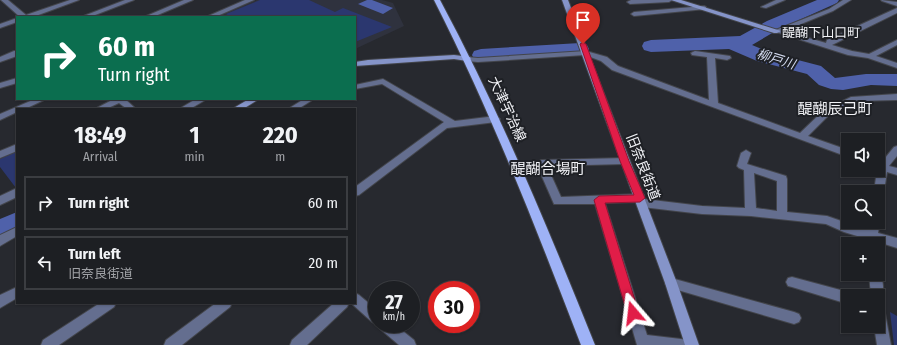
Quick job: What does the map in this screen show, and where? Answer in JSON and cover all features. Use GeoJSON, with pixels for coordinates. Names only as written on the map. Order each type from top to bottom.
{"type":"FeatureCollection","features":[{"type":"Feature","properties":{"kind":"main road","name":"大津宇治線"},"geometry":{"type":"LineString","coordinates":[[437,0],[467,58],[518,168],[588,345]]}},
{"type":"Feature","properties":{"kind":"street"},"geometry":{"type":"LineString","coordinates":[[6,2],[18,0]]}},
{"type":"Feature","properties":{"kind":"street"},"geometry":{"type":"LineString","coordinates":[[28,16],[76,0]]}},
{"type":"Feature","properties":{"kind":"street"},"geometry":{"type":"LineString","coordinates":[[87,16],[131,0]]}},
{"type":"Feature","properties":{"kind":"street"},"geometry":{"type":"LineString","coordinates":[[150,16],[190,0]]}},
{"type":"Feature","properties":{"kind":"street"},"geometry":{"type":"LineString","coordinates":[[234,0],[242,4]]}},
{"type":"Feature","properties":{"kind":"street"},"geometry":{"type":"LineString","coordinates":[[212,16],[251,0]]}},
{"type":"Feature","properties":{"kind":"street","name":"旧奈良街道"},"geometry":{"type":"LineString","coordinates":[[566,0],[671,283],[692,345]]}},
{"type":"Feature","properties":{"kind":"street"},"geometry":{"type":"LineString","coordinates":[[630,2],[670,0]]}},
{"type":"Feature","properties":{"kind":"street"},"geometry":{"type":"LineString","coordinates":[[674,0],[828,46],[870,56],[897,66]]}},
{"type":"Feature","properties":{"kind":"street"},"geometry":{"type":"LineString","coordinates":[[764,7],[782,0]]}},
{"type":"Feature","properties":{"kind":"street"},"geometry":{"type":"LineString","coordinates":[[770,29],[831,10],[848,0]]}},
{"type":"Feature","properties":{"kind":"street"},"geometry":{"type":"LineString","coordinates":[[884,0],[897,4]]}},
{"type":"Feature","properties":{"kind":"street"},"geometry":{"type":"LineString","coordinates":[[6,2],[24,16]]}},
{"type":"Feature","properties":{"kind":"street"},"geometry":{"type":"LineString","coordinates":[[634,14],[704,8]]}},
{"type":"Feature","properties":{"kind":"street"},"geometry":{"type":"LineString","coordinates":[[828,46],[830,42],[897,10]]}},
{"type":"Feature","properties":{"kind":"street"},"geometry":{"type":"LineString","coordinates":[[0,26],[16,20]]}},
{"type":"Feature","properties":{"kind":"street"},"geometry":{"type":"LineString","coordinates":[[870,56],[897,42]]}},
{"type":"Feature","properties":{"kind":"street"},"geometry":{"type":"LineString","coordinates":[[695,52],[727,58]]}},
{"type":"Feature","properties":{"kind":"street"},"geometry":{"type":"LineString","coordinates":[[0,60],[16,53]]}},
{"type":"Feature","properties":{"kind":"street"},"geometry":{"type":"LineString","coordinates":[[356,64],[454,57],[478,60],[586,53],[604,59],[616,68],[841,151]]}},
{"type":"Feature","properties":{"kind":"street"},"geometry":{"type":"LineString","coordinates":[[711,56],[714,104]]}},
{"type":"Feature","properties":{"kind":"street"},"geometry":{"type":"LineString","coordinates":[[0,86],[16,80]]}},
{"type":"Feature","properties":{"kind":"street"},"geometry":{"type":"LineString","coordinates":[[356,87],[383,81],[453,124]]}},
{"type":"Feature","properties":{"kind":"street"},"geometry":{"type":"LineString","coordinates":[[801,137],[827,112],[854,99],[897,97]]}},
{"type":"Feature","properties":{"kind":"street"},"geometry":{"type":"LineString","coordinates":[[20,108],[40,100]]}},
{"type":"Feature","properties":{"kind":"street"},"geometry":{"type":"LineString","coordinates":[[103,108],[123,100],[131,108]]}},
{"type":"Feature","properties":{"kind":"street"},"geometry":{"type":"LineString","coordinates":[[185,108],[201,100]]}},
{"type":"Feature","properties":{"kind":"street"},"geometry":{"type":"LineString","coordinates":[[238,108],[253,100]]}},
{"type":"Feature","properties":{"kind":"street"},"geometry":{"type":"LineString","coordinates":[[294,108],[308,100]]}},
{"type":"Feature","properties":{"kind":"street"},"geometry":{"type":"LineString","coordinates":[[0,117],[16,110]]}},
{"type":"Feature","properties":{"kind":"street"},"geometry":{"type":"LineString","coordinates":[[356,191],[445,124],[496,119]]}},
{"type":"Feature","properties":{"kind":"street"},"geometry":{"type":"LineString","coordinates":[[0,155],[16,147]]}},
{"type":"Feature","properties":{"kind":"street"},"geometry":{"type":"LineString","coordinates":[[885,161],[897,149]]}},
{"type":"Feature","properties":{"kind":"street"},"geometry":{"type":"LineString","coordinates":[[746,154],[742,166],[782,179],[782,215]]}},
{"type":"Feature","properties":{"kind":"street"},"geometry":{"type":"LineString","coordinates":[[625,161],[541,163],[558,202],[599,200],[641,201],[702,210],[751,212],[827,220],[865,237]]}},
{"type":"Feature","properties":{"kind":"street"},"geometry":{"type":"LineString","coordinates":[[749,168],[751,212]]}},
{"type":"Feature","properties":{"kind":"street"},"geometry":{"type":"LineString","coordinates":[[885,168],[897,172]]}},
{"type":"Feature","properties":{"kind":"street"},"geometry":{"type":"LineString","coordinates":[[0,201],[16,193]]}},
{"type":"Feature","properties":{"kind":"street"},"geometry":{"type":"LineString","coordinates":[[599,200],[642,341],[681,345]]}},
{"type":"Feature","properties":{"kind":"street"},"geometry":{"type":"LineString","coordinates":[[0,241],[16,233]]}},
{"type":"Feature","properties":{"kind":"street"},"geometry":{"type":"LineString","coordinates":[[885,242],[897,243]]}},
{"type":"Feature","properties":{"kind":"street"},"geometry":{"type":"LineString","coordinates":[[792,282],[841,296]]}},
{"type":"Feature","properties":{"kind":"street"},"geometry":{"type":"LineString","coordinates":[[671,283],[794,318]]}},
{"type":"Feature","properties":{"kind":"street"},"geometry":{"type":"LineString","coordinates":[[0,302],[16,293]]}},
{"type":"Feature","properties":{"kind":"street"},"geometry":{"type":"LineString","coordinates":[[356,300],[368,310]]}},
{"type":"Feature","properties":{"kind":"street"},"geometry":{"type":"LineString","coordinates":[[48,345],[109,304]]}},
{"type":"Feature","properties":{"kind":"street"},"geometry":{"type":"LineString","coordinates":[[171,345],[225,304]]}},
{"type":"Feature","properties":{"kind":"street"},"geometry":{"type":"LineString","coordinates":[[297,345],[342,304]]}},
{"type":"Feature","properties":{"kind":"street"},"geometry":{"type":"LineString","coordinates":[[395,333],[409,345]]}},
{"type":"Feature","properties":{"kind":"street"},"geometry":{"type":"LineString","coordinates":[[882,333],[884,345]]}},
{"type":"Feature","properties":{"kind":"shaded area"},"geometry":{"type":"Polygon","coordinates":[[[257,0],[382,0],[393,3],[404,26],[356,49],[356,16],[221,15],[257,0]]]}},
{"type":"Feature","properties":{"kind":"shaded area"},"geometry":{"type":"Polygon","coordinates":[[[260,0],[309,0],[335,12],[343,8],[392,27],[356,42],[356,16],[229,16],[226,14],[260,0]]]}},
{"type":"Feature","properties":{"kind":"shaded area"},"geometry":{"type":"Polygon","coordinates":[[[367,0],[372,0],[393,8],[383,14],[358,4],[367,0]]]}},
{"type":"Feature","properties":{"kind":"shaded area"},"geometry":{"type":"Polygon","coordinates":[[[16,151],[16,188],[0,167],[0,159],[16,151]]]}},
{"type":"Feature","properties":{"kind":"shaded area"},"geometry":{"type":"Polygon","coordinates":[[[890,312],[897,316],[897,345],[894,345],[890,312]]]}},
{"type":"Feature","properties":{"kind":"waterway"},"geometry":{"type":"LineString","coordinates":[[732,43],[745,41],[773,25],[831,0]]}},
{"type":"Feature","properties":{"kind":"waterway","name":"柳戸川"},"geometry":{"type":"LineString","coordinates":[[651,46],[732,43]]}},
{"type":"Feature","properties":{"kind":"waterway","name":"柳戸川"},"geometry":{"type":"LineString","coordinates":[[732,43],[764,57],[814,70],[826,81],[835,84],[871,79],[897,80]]}},
{"type":"Feature","properties":{"kind":"waterway","name":"柳戸川"},"geometry":{"type":"LineString","coordinates":[[481,55],[580,49]]}},
{"type":"Feature","properties":{"kind":"waterway","name":"柳戸川"},"geometry":{"type":"LineString","coordinates":[[0,232],[16,224]]}},
{"type":"Feature","properties":{"kind":"district","name":"醍醐下山口町"},"geometry":{"type":"Point","coordinates":[821,32]}},
{"type":"Feature","properties":{"kind":"district","name":"醍醐辰己町"},"geometry":{"type":"Point","coordinates":[835,109]}},
{"type":"Feature","properties":{"kind":"district","name":"醍醐合場町"},"geometry":{"type":"Point","coordinates":[548,169]}},
{"type":"Feature","properties":{"kind":"route"},"geometry":{"type":"LineString","coordinates":[[583,44],[625,161],[640,198],[599,200],[633,313]]}}]}
